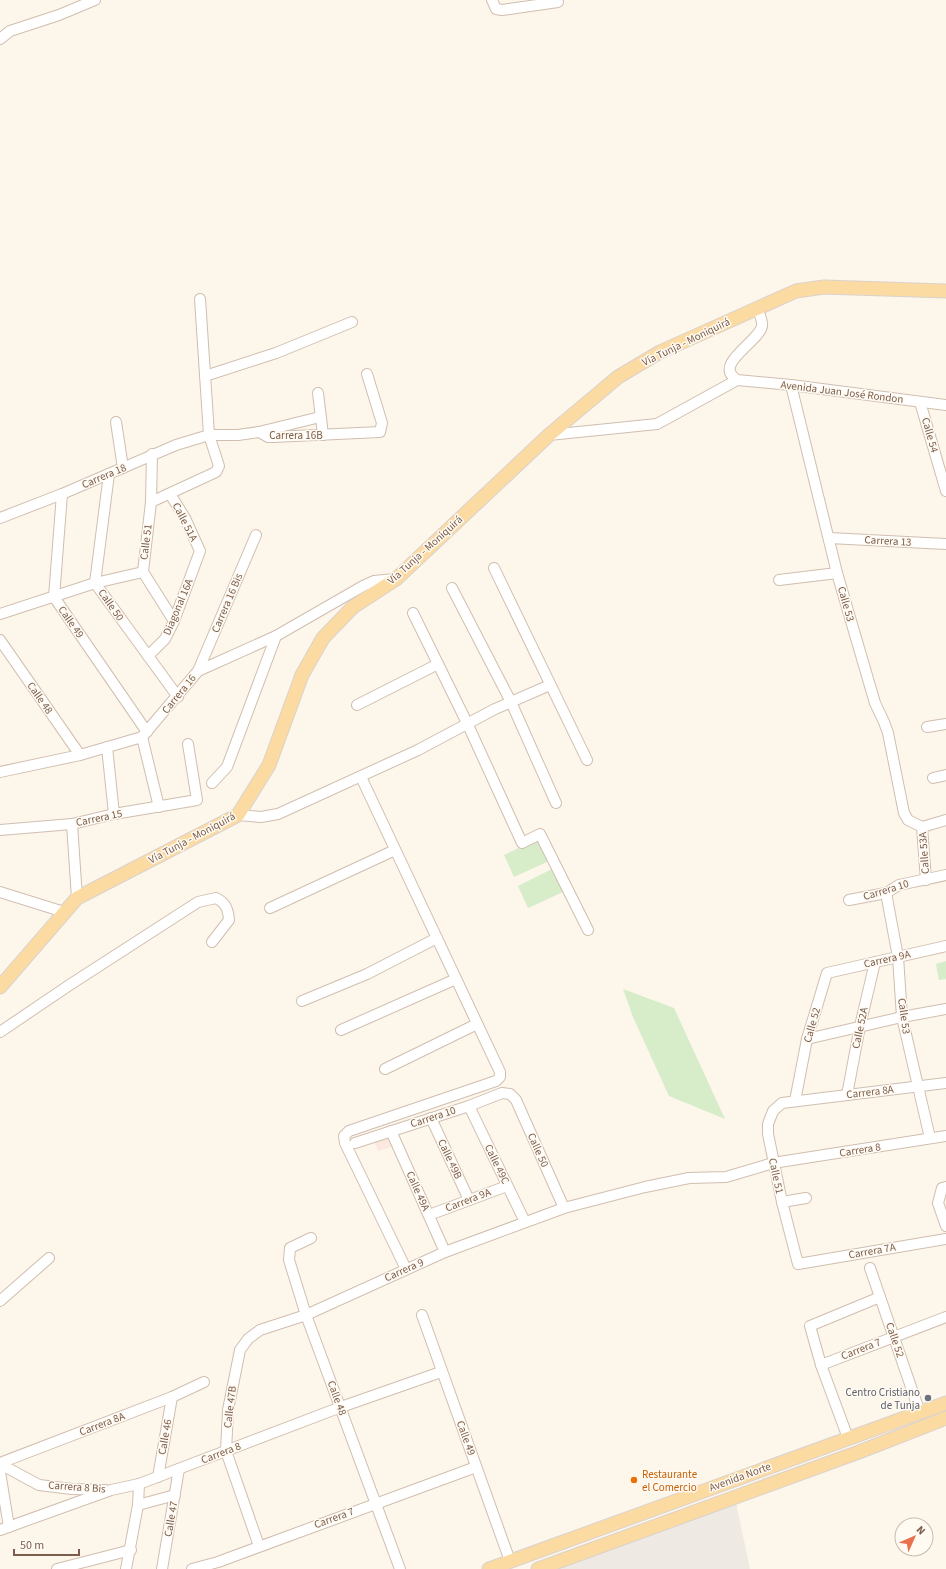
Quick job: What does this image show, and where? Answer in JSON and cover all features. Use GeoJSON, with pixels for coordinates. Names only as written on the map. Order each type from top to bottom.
{"type":"FeatureCollection","features":[{"type":"Feature","properties":{"kind":"main road","name":"Vía Tunja - Moniquirá"},"geometry":{"type":"LineString","coordinates":[[0,987],[77,898],[238,815],[269,765],[302,675],[322,638],[353,607],[396,579],[550,435],[618,377],[660,352],[796,291],[824,287],[946,291]]}},
{"type":"Feature","properties":{"kind":"main road","name":"Avenida Norte"},"geometry":{"type":"LineString","coordinates":[[489,1569],[946,1403]]}},
{"type":"Feature","properties":{"kind":"main road","name":"Avenida Norte"},"geometry":{"type":"LineString","coordinates":[[538,1569],[554,1566],[943,1420]]}},
{"type":"Feature","properties":{"kind":"street"},"geometry":{"type":"LineString","coordinates":[[0,39],[10,31],[59,15],[95,0]]}},
{"type":"Feature","properties":{"kind":"street"},"geometry":{"type":"LineString","coordinates":[[492,0],[496,9],[502,10],[558,2]]}},
{"type":"Feature","properties":{"kind":"street"},"geometry":{"type":"LineString","coordinates":[[151,502],[219,469],[209,435],[200,299]]}},
{"type":"Feature","properties":{"kind":"street"},"geometry":{"type":"LineString","coordinates":[[738,380],[732,377],[730,370],[733,359],[759,333],[762,325],[757,308]]}},
{"type":"Feature","properties":{"kind":"street"},"geometry":{"type":"LineString","coordinates":[[205,376],[276,353],[352,322]]}},
{"type":"Feature","properties":{"kind":"street","name":"Carrera 16B"},"geometry":{"type":"LineString","coordinates":[[209,435],[238,435],[259,432],[268,437],[273,437],[379,432],[382,423],[367,374]]}},
{"type":"Feature","properties":{"kind":"street"},"geometry":{"type":"LineString","coordinates":[[550,435],[658,424],[738,380]]}},
{"type":"Feature","properties":{"kind":"street","name":"Avenida Juan José Rondon"},"geometry":{"type":"LineString","coordinates":[[738,380],[791,385],[946,405]]}},
{"type":"Feature","properties":{"kind":"street","name":"Calle 53"},"geometry":{"type":"LineString","coordinates":[[791,385],[837,572],[874,703],[884,722],[902,807],[908,820],[922,827]]}},
{"type":"Feature","properties":{"kind":"street"},"geometry":{"type":"LineString","coordinates":[[318,393],[323,435]]}},
{"type":"Feature","properties":{"kind":"street","name":"Calle 54"},"geometry":{"type":"LineString","coordinates":[[920,402],[946,491]]}},
{"type":"Feature","properties":{"kind":"street"},"geometry":{"type":"LineString","coordinates":[[259,432],[320,417]]}},
{"type":"Feature","properties":{"kind":"street"},"geometry":{"type":"LineString","coordinates":[[116,422],[123,468]]}},
{"type":"Feature","properties":{"kind":"street","name":"Carrera 18"},"geometry":{"type":"LineString","coordinates":[[0,518],[62,494],[152,454],[209,435]]}},
{"type":"Feature","properties":{"kind":"street","name":"Calle 51"},"geometry":{"type":"LineString","coordinates":[[152,454],[151,502],[142,572],[174,620]]}},
{"type":"Feature","properties":{"kind":"street","name":"Calle 50"},"geometry":{"type":"LineString","coordinates":[[109,474],[96,582],[178,697]]}},
{"type":"Feature","properties":{"kind":"street","name":"Calle 49"},"geometry":{"type":"LineString","coordinates":[[62,494],[54,597],[145,734],[159,808]]}},
{"type":"Feature","properties":{"kind":"street","name":"Calle 51A"},"geometry":{"type":"LineString","coordinates":[[170,494],[185,518],[200,552]]}},
{"type":"Feature","properties":{"kind":"street","name":"Carrera 16 Bis"},"geometry":{"type":"LineString","coordinates":[[198,671],[256,535]]}},
{"type":"Feature","properties":{"kind":"street","name":"Carrera 13"},"geometry":{"type":"LineString","coordinates":[[829,538],[946,544]]}},
{"type":"Feature","properties":{"kind":"street","name":"Diagonal 16A"},"geometry":{"type":"LineString","coordinates":[[148,656],[165,638],[174,620],[200,552]]}},
{"type":"Feature","properties":{"kind":"street"},"geometry":{"type":"LineString","coordinates":[[494,568],[587,760]]}},
{"type":"Feature","properties":{"kind":"street"},"geometry":{"type":"LineString","coordinates":[[0,614],[96,582],[142,572]]}},
{"type":"Feature","properties":{"kind":"street"},"geometry":{"type":"LineString","coordinates":[[779,580],[837,572]]}},
{"type":"Feature","properties":{"kind":"street","name":"Carrera 16"},"geometry":{"type":"LineString","coordinates":[[145,734],[178,697],[198,671],[276,636],[363,586],[374,582],[396,579]]}},
{"type":"Feature","properties":{"kind":"street"},"geometry":{"type":"LineString","coordinates":[[452,588],[511,702],[556,803]]}},
{"type":"Feature","properties":{"kind":"street"},"geometry":{"type":"LineString","coordinates":[[413,613],[468,725],[522,843],[540,834],[588,930]]}},
{"type":"Feature","properties":{"kind":"street"},"geometry":{"type":"LineString","coordinates":[[212,783],[227,767],[276,636]]}},
{"type":"Feature","properties":{"kind":"street","name":"Calle 48"},"geometry":{"type":"LineString","coordinates":[[0,640],[80,755]]}},
{"type":"Feature","properties":{"kind":"street"},"geometry":{"type":"LineString","coordinates":[[357,705],[438,664]]}},
{"type":"Feature","properties":{"kind":"street"},"geometry":{"type":"LineString","coordinates":[[238,815],[269,816],[361,777],[468,725],[511,702],[550,685]]}},
{"type":"Feature","properties":{"kind":"street"},"geometry":{"type":"LineString","coordinates":[[927,727],[946,724]]}},
{"type":"Feature","properties":{"kind":"street"},"geometry":{"type":"LineString","coordinates":[[0,772],[80,755],[145,734]]}},
{"type":"Feature","properties":{"kind":"street","name":"Carrera 15"},"geometry":{"type":"LineString","coordinates":[[0,830],[72,824],[114,814],[159,808],[197,800],[188,744]]}},
{"type":"Feature","properties":{"kind":"street"},"geometry":{"type":"LineString","coordinates":[[107,747],[114,814]]}},
{"type":"Feature","properties":{"kind":"street"},"geometry":{"type":"LineString","coordinates":[[933,778],[946,776]]}},
{"type":"Feature","properties":{"kind":"street"},"geometry":{"type":"LineString","coordinates":[[361,777],[500,1072],[500,1077],[496,1081],[349,1131],[344,1136],[345,1143],[406,1269]]}},
{"type":"Feature","properties":{"kind":"street"},"geometry":{"type":"LineString","coordinates":[[922,827],[946,820]]}},
{"type":"Feature","properties":{"kind":"street"},"geometry":{"type":"LineString","coordinates":[[72,824],[77,898]]}},
{"type":"Feature","properties":{"kind":"street","name":"Calle 53A"},"geometry":{"type":"LineString","coordinates":[[922,827],[926,880]]}},
{"type":"Feature","properties":{"kind":"street"},"geometry":{"type":"LineString","coordinates":[[270,908],[395,850]]}},
{"type":"Feature","properties":{"kind":"street","name":"Carrera 10"},"geometry":{"type":"LineString","coordinates":[[849,900],[886,893],[894,886],[946,875]]}},
{"type":"Feature","properties":{"kind":"street"},"geometry":{"type":"LineString","coordinates":[[0,892],[64,912]]}},
{"type":"Feature","properties":{"kind":"street","name":"Calle 53"},"geometry":{"type":"LineString","coordinates":[[886,893],[898,957],[902,1017],[930,1138]]}},
{"type":"Feature","properties":{"kind":"street"},"geometry":{"type":"LineString","coordinates":[[0,1032],[198,902],[216,898],[223,902],[228,909],[229,920],[212,942]]}},
{"type":"Feature","properties":{"kind":"street"},"geometry":{"type":"LineString","coordinates":[[302,1001],[367,974],[437,938]]}},
{"type":"Feature","properties":{"kind":"street","name":"Carrera 9A"},"geometry":{"type":"LineString","coordinates":[[827,973],[946,946]]}},
{"type":"Feature","properties":{"kind":"street","name":"Calle 52A"},"geometry":{"type":"LineString","coordinates":[[847,1095],[860,1026],[875,962]]}},
{"type":"Feature","properties":{"kind":"street","name":"Calle 52"},"geometry":{"type":"LineString","coordinates":[[795,1101],[807,1039],[827,973]]}},
{"type":"Feature","properties":{"kind":"street"},"geometry":{"type":"LineString","coordinates":[[341,1030],[456,979]]}},
{"type":"Feature","properties":{"kind":"street"},"geometry":{"type":"LineString","coordinates":[[807,1039],[860,1026],[946,1009]]}},
{"type":"Feature","properties":{"kind":"street"},"geometry":{"type":"LineString","coordinates":[[385,1069],[477,1024]]}},
{"type":"Feature","properties":{"kind":"street","name":"Carrera 8A"},"geometry":{"type":"LineString","coordinates":[[795,1101],[946,1083]]}},
{"type":"Feature","properties":{"kind":"street","name":"Carrera 10"},"geometry":{"type":"LineString","coordinates":[[355,1143],[469,1106],[502,1093],[510,1094]]}},
{"type":"Feature","properties":{"kind":"street","name":"Calle 50"},"geometry":{"type":"LineString","coordinates":[[510,1094],[516,1100],[564,1208]]}},
{"type":"Feature","properties":{"kind":"street","name":"Calle 51"},"geometry":{"type":"LineString","coordinates":[[795,1101],[782,1103],[773,1111],[768,1124],[782,1202],[798,1264]]}},
{"type":"Feature","properties":{"kind":"street","name":"Calle 49C"},"geometry":{"type":"LineString","coordinates":[[469,1106],[525,1222]]}},
{"type":"Feature","properties":{"kind":"street","name":"Calle 49B"},"geometry":{"type":"LineString","coordinates":[[431,1118],[469,1200]]}},
{"type":"Feature","properties":{"kind":"street","name":"Calle 49A"},"geometry":{"type":"LineString","coordinates":[[391,1131],[445,1252]]}},
{"type":"Feature","properties":{"kind":"street","name":"Carrera 8"},"geometry":{"type":"LineString","coordinates":[[564,1208],[645,1187],[689,1178],[726,1177],[774,1163],[946,1136]]}},
{"type":"Feature","properties":{"kind":"street","name":"Carrera 9A"},"geometry":{"type":"LineString","coordinates":[[429,1215],[507,1186]]}},
{"type":"Feature","properties":{"kind":"street"},"geometry":{"type":"LineString","coordinates":[[944,1188],[938,1203],[946,1226]]}},
{"type":"Feature","properties":{"kind":"street"},"geometry":{"type":"LineString","coordinates":[[782,1202],[806,1198]]}},
{"type":"Feature","properties":{"kind":"street","name":"Carrera 9"},"geometry":{"type":"LineString","coordinates":[[248,1338],[260,1330],[306,1315],[445,1252],[564,1208]]}},
{"type":"Feature","properties":{"kind":"street","name":"Calle 48"},"geometry":{"type":"LineString","coordinates":[[311,1238],[290,1248],[288,1254],[306,1315],[400,1569]]}},
{"type":"Feature","properties":{"kind":"street","name":"Carrera 7A"},"geometry":{"type":"LineString","coordinates":[[798,1264],[946,1239]]}},
{"type":"Feature","properties":{"kind":"street"},"geometry":{"type":"LineString","coordinates":[[0,1302],[49,1258]]}},
{"type":"Feature","properties":{"kind":"street","name":"Calle 52"},"geometry":{"type":"LineString","coordinates":[[870,1268],[920,1413]]}},
{"type":"Feature","properties":{"kind":"street"},"geometry":{"type":"LineString","coordinates":[[848,1438],[821,1365],[810,1326],[880,1297]]}},
{"type":"Feature","properties":{"kind":"street","name":"Calle 49"},"geometry":{"type":"LineString","coordinates":[[422,1315],[441,1372],[510,1562]]}},
{"type":"Feature","properties":{"kind":"street","name":"Carrera 7"},"geometry":{"type":"LineString","coordinates":[[821,1365],[946,1317]]}},
{"type":"Feature","properties":{"kind":"street","name":"Calle 47B"},"geometry":{"type":"LineString","coordinates":[[248,1338],[242,1345],[236,1364],[227,1419],[226,1451],[259,1546]]}},
{"type":"Feature","properties":{"kind":"street","name":"Carrera 8"},"geometry":{"type":"LineString","coordinates":[[4,1528],[111,1490],[139,1484],[341,1407],[441,1372]]}},
{"type":"Feature","properties":{"kind":"street","name":"Carrera 8A"},"geometry":{"type":"LineString","coordinates":[[0,1464],[172,1397],[204,1382]]}},
{"type":"Feature","properties":{"kind":"street","name":"Calle 46"},"geometry":{"type":"LineString","coordinates":[[158,1477],[172,1397]]}},
{"type":"Feature","properties":{"kind":"street","name":"Carrera 8 Bis"},"geometry":{"type":"LineString","coordinates":[[0,1464],[39,1485],[72,1490],[111,1490]]}},
{"type":"Feature","properties":{"kind":"street","name":"Carrera 7"},"geometry":{"type":"LineString","coordinates":[[192,1569],[220,1565],[259,1546],[476,1467]]}},
{"type":"Feature","properties":{"kind":"street","name":"Calle 47"},"geometry":{"type":"LineString","coordinates":[[162,1569],[179,1468]]}},
{"type":"Feature","properties":{"kind":"street"},"geometry":{"type":"LineString","coordinates":[[0,1472],[4,1528]]}},
{"type":"Feature","properties":{"kind":"street"},"geometry":{"type":"LineString","coordinates":[[126,1569],[131,1550],[138,1505],[139,1484]]}},
{"type":"Feature","properties":{"kind":"street"},"geometry":{"type":"LineString","coordinates":[[72,1490],[72,1505]]}},
{"type":"Feature","properties":{"kind":"street"},"geometry":{"type":"LineString","coordinates":[[138,1505],[175,1495]]}},
{"type":"Feature","properties":{"kind":"street"},"geometry":{"type":"LineString","coordinates":[[57,1569],[131,1550]]}},
{"type":"Feature","properties":{"kind":"shaded area"},"geometry":{"type":"Polygon","coordinates":[[[388,1136],[391,1147],[378,1151],[374,1141],[388,1136]]]}},
{"type":"Feature","properties":{"kind":"shaded area"},"geometry":{"type":"Polygon","coordinates":[[[736,1503],[750,1569],[562,1569],[561,1564],[736,1503]]]}},
{"type":"Feature","properties":{"kind":"green space"},"geometry":{"type":"Polygon","coordinates":[[[538,839],[549,861],[514,877],[504,855],[538,839]]]}},
{"type":"Feature","properties":{"kind":"green space"},"geometry":{"type":"Polygon","coordinates":[[[552,869],[563,892],[528,908],[518,886],[552,869]]]}},
{"type":"Feature","properties":{"kind":"green space"},"geometry":{"type":"Polygon","coordinates":[[[946,961],[946,979],[939,980],[936,964],[946,961]]]}},
{"type":"Feature","properties":{"kind":"green space"},"geometry":{"type":"Polygon","coordinates":[[[623,989],[674,1008],[725,1119],[669,1096],[633,1017],[623,989]]]}},
{"type":"Feature","properties":{"kind":"place","name":"Centro Cristiano de Tunja"},"geometry":{"type":"Point","coordinates":[928,1398]}},
{"type":"Feature","properties":{"kind":"place","name":"Restaurante el Comercio"},"geometry":{"type":"Point","coordinates":[634,1480]}}]}
